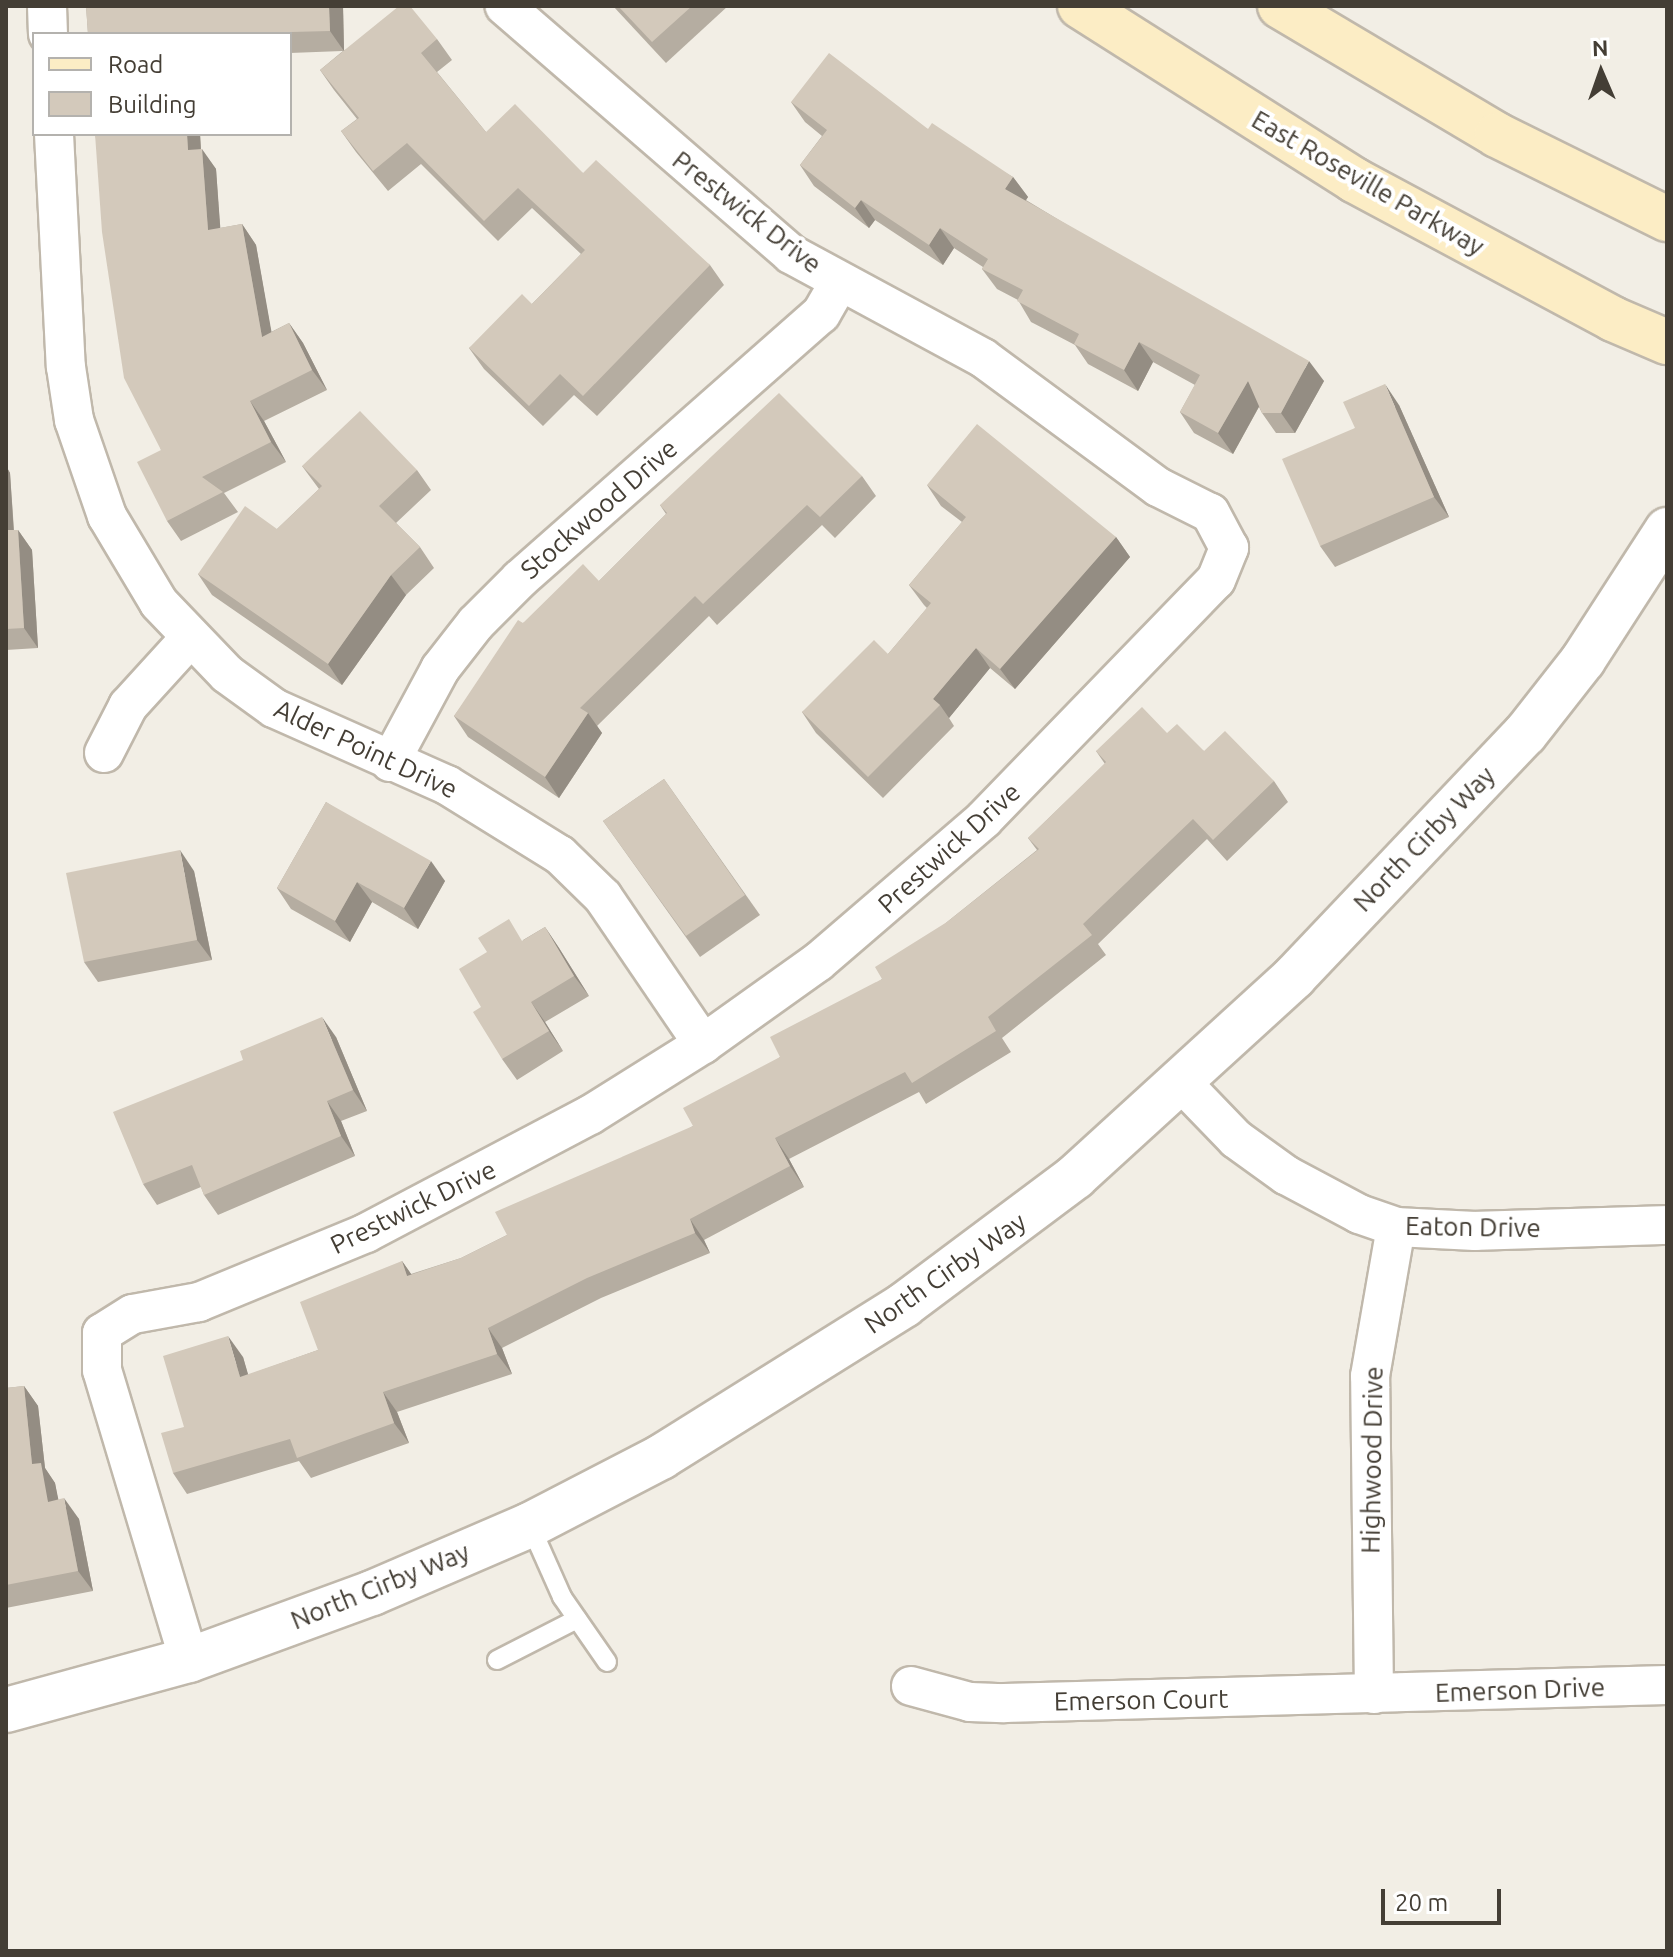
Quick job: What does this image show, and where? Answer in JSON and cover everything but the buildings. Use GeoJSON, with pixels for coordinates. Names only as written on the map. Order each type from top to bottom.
{"type":"FeatureCollection","features":[{"type":"Feature","properties":{"kind":"main road","name":"East Roseville Parkway"},"geometry":{"type":"LineString","coordinates":[[1080,6],[1354,180],[1613,319],[1667,342]]}},
{"type":"Feature","properties":{"kind":"main road"},"geometry":{"type":"LineString","coordinates":[[1280,6],[1497,135],[1667,219]]}},
{"type":"Feature","properties":{"kind":"street"},"geometry":{"type":"LineString","coordinates":[[47,6],[48,32]]}},
{"type":"Feature","properties":{"kind":"street","name":"Prestwick Drive"},"geometry":{"type":"LineString","coordinates":[[189,1660],[102,1370],[102,1333],[133,1314],[199,1302],[366,1233],[590,1115],[703,1044],[818,962],[984,819],[1216,580],[1229,548],[1210,513],[1158,487],[983,358],[839,283],[791,254],[737,211],[505,6]]}},
{"type":"Feature","properties":{"kind":"street","name":"Alder Point Drive"},"geometry":{"type":"LineString","coordinates":[[54,136],[66,367],[74,420],[88,467],[124,549],[189,639],[274,708],[447,785],[560,855],[603,897],[703,1044]]}},
{"type":"Feature","properties":{"kind":"street","name":"Stockwood Drive"},"geometry":{"type":"LineString","coordinates":[[390,762],[440,669],[476,623],[520,579],[821,314],[839,283]]}},
{"type":"Feature","properties":{"kind":"street","name":"North Cirby Way"},"geometry":{"type":"LineString","coordinates":[[6,1710],[189,1660],[372,1593],[530,1525],[661,1457],[904,1305],[1064,1186],[1182,1083],[1294,977],[1525,734],[1583,660],[1667,530]]}},
{"type":"Feature","properties":{"kind":"street"},"geometry":{"type":"LineString","coordinates":[[104,753],[128,706],[189,639]]}},
{"type":"Feature","properties":{"kind":"street","name":"Eaton Drive"},"geometry":{"type":"LineString","coordinates":[[1182,1083],[1236,1139],[1286,1175],[1359,1214],[1396,1227],[1475,1231],[1667,1225]]}},
{"type":"Feature","properties":{"kind":"street","name":"Highwood Drive"},"geometry":{"type":"LineString","coordinates":[[1374,1694],[1369,1404],[1396,1227]]}},
{"type":"Feature","properties":{"kind":"street","name":"Emerson Drive"},"geometry":{"type":"LineString","coordinates":[[1374,1694],[1667,1685]]}},
{"type":"Feature","properties":{"kind":"street","name":"Emerson Court"},"geometry":{"type":"LineString","coordinates":[[911,1686],[955,1699],[993,1703],[1374,1694]]}},
{"type":"Feature","properties":{"kind":"lane"},"geometry":{"type":"LineString","coordinates":[[530,1525],[577,1619],[607,1662]]}},
{"type":"Feature","properties":{"kind":"lane"},"geometry":{"type":"LineString","coordinates":[[497,1660],[577,1619]]}}]}
